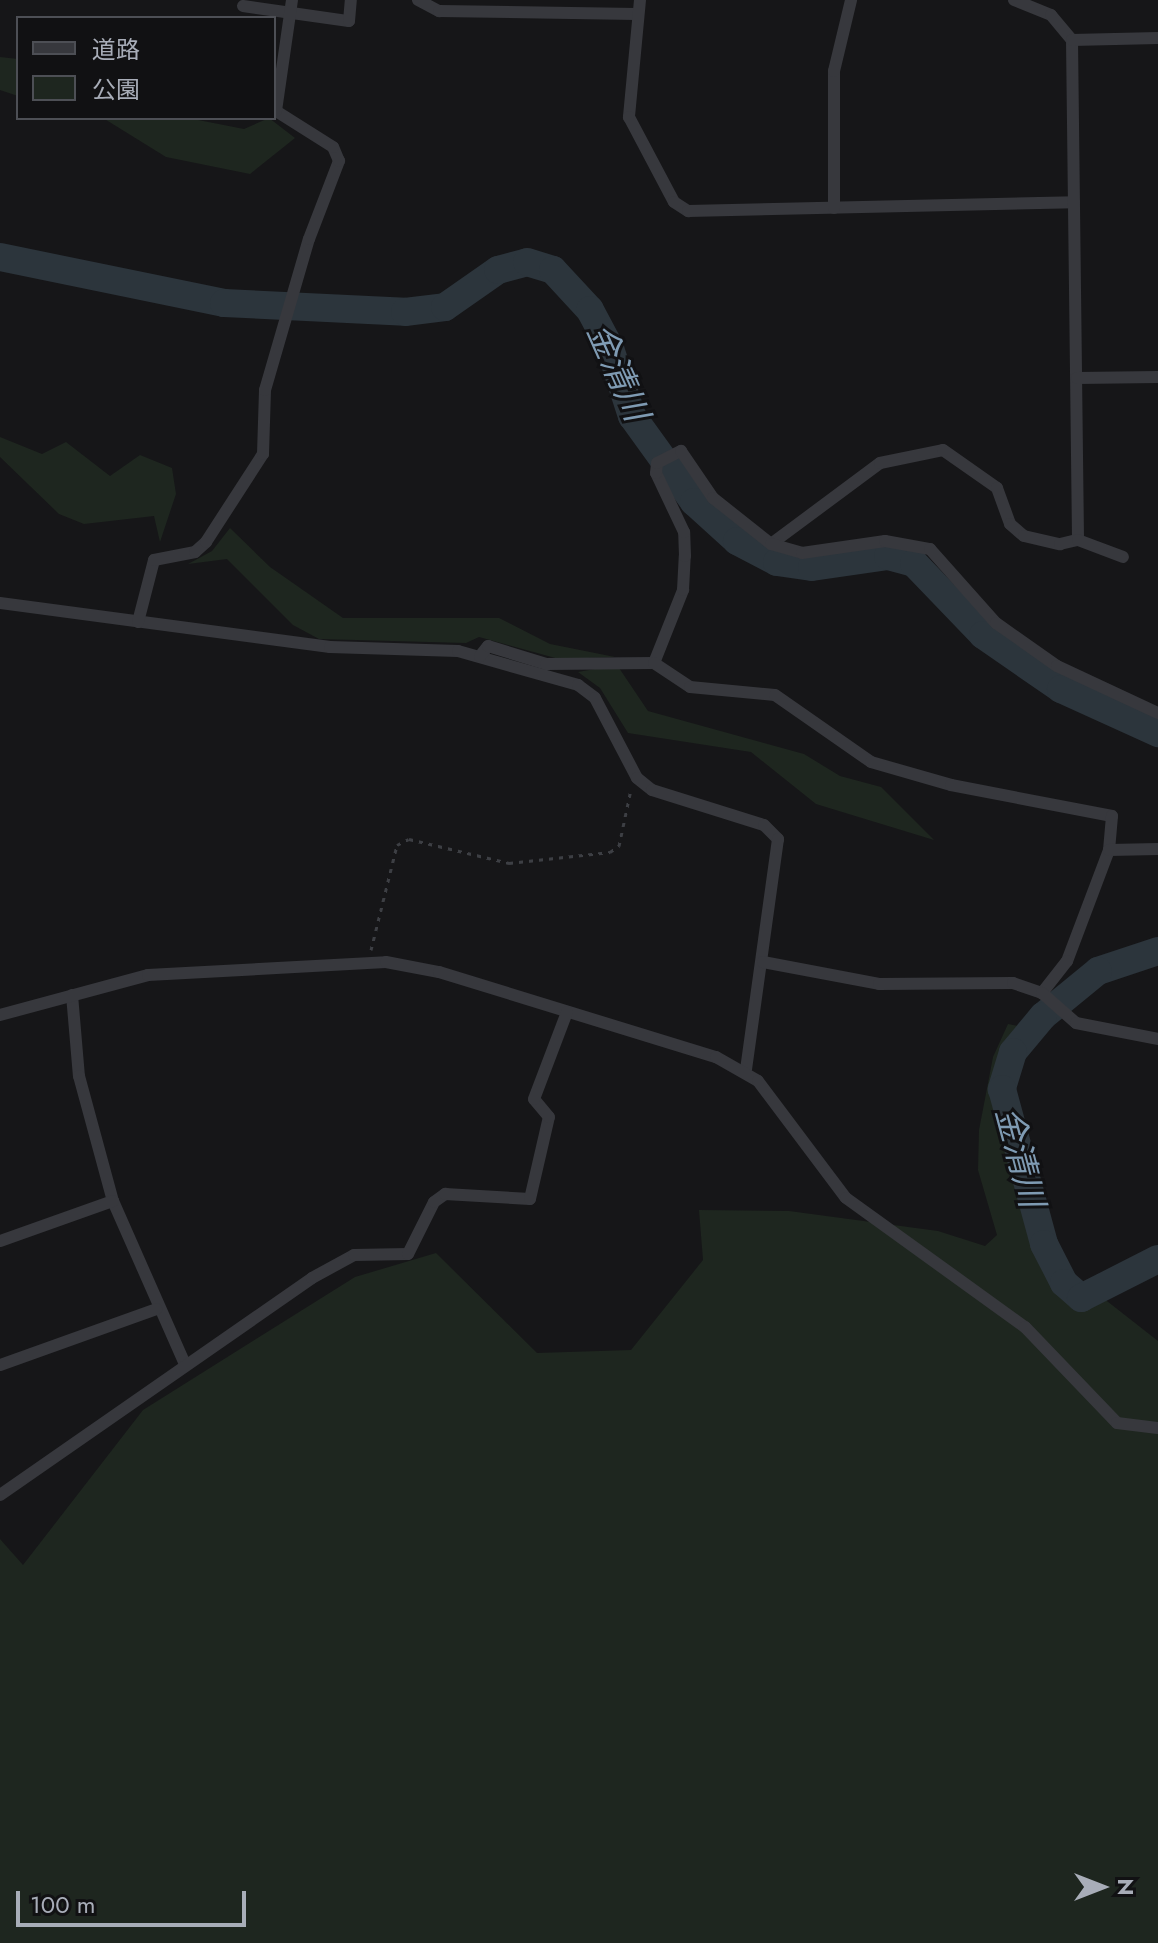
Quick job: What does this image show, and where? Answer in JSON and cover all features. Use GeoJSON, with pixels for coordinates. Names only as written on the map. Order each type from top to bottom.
{"type":"FeatureCollection","features":[{"type":"Feature","properties":{"kind":"street"},"geometry":{"type":"LineString","coordinates":[[243,6],[292,6],[349,21],[351,0]]}},
{"type":"Feature","properties":{"kind":"street"},"geometry":{"type":"LineString","coordinates":[[418,0],[439,11],[636,14]]}},
{"type":"Feature","properties":{"kind":"street"},"geometry":{"type":"LineString","coordinates":[[640,0],[636,14],[629,117],[674,202],[688,211],[1074,202]]}},
{"type":"Feature","properties":{"kind":"street"},"geometry":{"type":"LineString","coordinates":[[834,208],[834,71],[851,0]]}},
{"type":"Feature","properties":{"kind":"street"},"geometry":{"type":"LineString","coordinates":[[1014,0],[1058,20],[1072,40],[1078,540]]}},
{"type":"Feature","properties":{"kind":"street"},"geometry":{"type":"LineString","coordinates":[[138,622],[154,560],[195,552],[206,542],[263,454],[265,390],[339,161],[333,147],[276,111],[292,6]]}},
{"type":"Feature","properties":{"kind":"street"},"geometry":{"type":"LineString","coordinates":[[1072,40],[1158,38]]}},
{"type":"Feature","properties":{"kind":"street"},"geometry":{"type":"LineString","coordinates":[[1077,378],[1158,377]]}},
{"type":"Feature","properties":{"kind":"street"},"geometry":{"type":"LineString","coordinates":[[771,544],[880,463],[943,450],[997,488],[1010,524],[1024,536],[1060,544],[1078,540],[1123,557]]}},
{"type":"Feature","properties":{"kind":"street"},"geometry":{"type":"LineString","coordinates":[[654,663],[683,590],[685,556],[684,532],[657,463],[681,451],[713,498],[771,544],[802,553],[885,541],[930,549],[996,623],[1057,666],[1158,713]]}},
{"type":"Feature","properties":{"kind":"street"},"geometry":{"type":"LineString","coordinates":[[0,603],[330,647],[480,656],[578,685],[595,698],[637,778],[652,790],[764,825],[778,839],[746,1069]]}},
{"type":"Feature","properties":{"kind":"street"},"geometry":{"type":"LineString","coordinates":[[480,656],[488,646],[546,664],[654,663],[690,687],[775,695],[871,762],[951,785],[1103,809],[1112,816],[1109,850],[1067,961],[1045,996]]}},
{"type":"Feature","properties":{"kind":"street"},"geometry":{"type":"LineString","coordinates":[[1109,850],[1158,849]]}},
{"type":"Feature","properties":{"kind":"street"},"geometry":{"type":"LineString","coordinates":[[0,1015],[72,995],[198,969],[370,962],[439,972],[746,1069],[846,1198],[1025,1327],[1117,1423],[1158,1428]]}},
{"type":"Feature","properties":{"kind":"street"},"geometry":{"type":"LineString","coordinates":[[763,962],[879,984],[1013,983],[1045,996],[1064,1015],[1158,1039]]}},
{"type":"Feature","properties":{"kind":"street"},"geometry":{"type":"LineString","coordinates":[[72,995],[79,1076],[113,1201],[156,1309],[184,1362]]}},
{"type":"Feature","properties":{"kind":"street"},"geometry":{"type":"LineString","coordinates":[[0,1495],[184,1362],[354,1255],[408,1254],[434,1202],[445,1194],[530,1199],[549,1117],[534,1099],[567,1012]]}},
{"type":"Feature","properties":{"kind":"street"},"geometry":{"type":"LineString","coordinates":[[0,1241],[113,1201]]}},
{"type":"Feature","properties":{"kind":"street"},"geometry":{"type":"LineString","coordinates":[[0,1365],[156,1309]]}},
{"type":"Feature","properties":{"kind":"path"},"geometry":{"type":"LineString","coordinates":[[370,962],[397,845],[409,839],[509,863],[610,852],[619,846],[637,778]]}},
{"type":"Feature","properties":{"kind":"green space"},"geometry":{"type":"Polygon","coordinates":[[[0,57],[16,59],[16,95],[0,90],[0,57]]]}},
{"type":"Feature","properties":{"kind":"green space"},"geometry":{"type":"Polygon","coordinates":[[[106,120],[198,120],[244,129],[272,120],[295,138],[250,174],[166,157],[106,120]]]}},
{"type":"Feature","properties":{"kind":"green space"},"geometry":{"type":"Polygon","coordinates":[[[0,437],[42,454],[66,442],[110,476],[140,455],[172,468],[176,494],[160,542],[154,516],[84,524],[59,514],[0,457],[0,437]]]}},
{"type":"Feature","properties":{"kind":"green space"},"geometry":{"type":"Polygon","coordinates":[[[230,528],[270,567],[343,618],[499,618],[550,644],[615,657],[559,659],[479,637],[466,643],[319,639],[293,625],[227,559],[188,564],[212,551],[230,528]]]}},
{"type":"Feature","properties":{"kind":"green space"},"geometry":{"type":"Polygon","coordinates":[[[617,665],[648,711],[804,754],[840,776],[881,787],[934,840],[816,804],[751,752],[628,733],[600,688],[578,672],[617,665]]]}},
{"type":"Feature","properties":{"kind":"green space"},"geometry":{"type":"Polygon","coordinates":[[[1008,1024],[1018,1026],[996,1087],[1001,1123],[1037,1171],[1047,1220],[1075,1276],[1158,1341],[1158,1943],[0,1943],[0,1539],[23,1565],[143,1410],[355,1277],[436,1253],[537,1353],[631,1350],[703,1260],[699,1210],[789,1211],[938,1231],[985,1246],[997,1235],[978,1170],[979,1130],[993,1057],[1008,1024]]]}},
{"type":"Feature","properties":{"kind":"waterway","name":"金清川"},"geometry":{"type":"LineString","coordinates":[[0,257],[224,303],[405,312],[445,307],[498,270],[527,262],[553,270],[590,310],[609,345],[632,416],[694,502],[737,541],[777,562],[812,567],[888,556],[914,563],[983,635],[1061,689],[1158,733]]}},
{"type":"Feature","properties":{"kind":"waterway","name":"金清川"},"geometry":{"type":"LineString","coordinates":[[1158,951],[1098,971],[1043,1016],[1013,1052],[1002,1089],[1044,1244],[1064,1283],[1081,1298],[1158,1259]]}}]}
